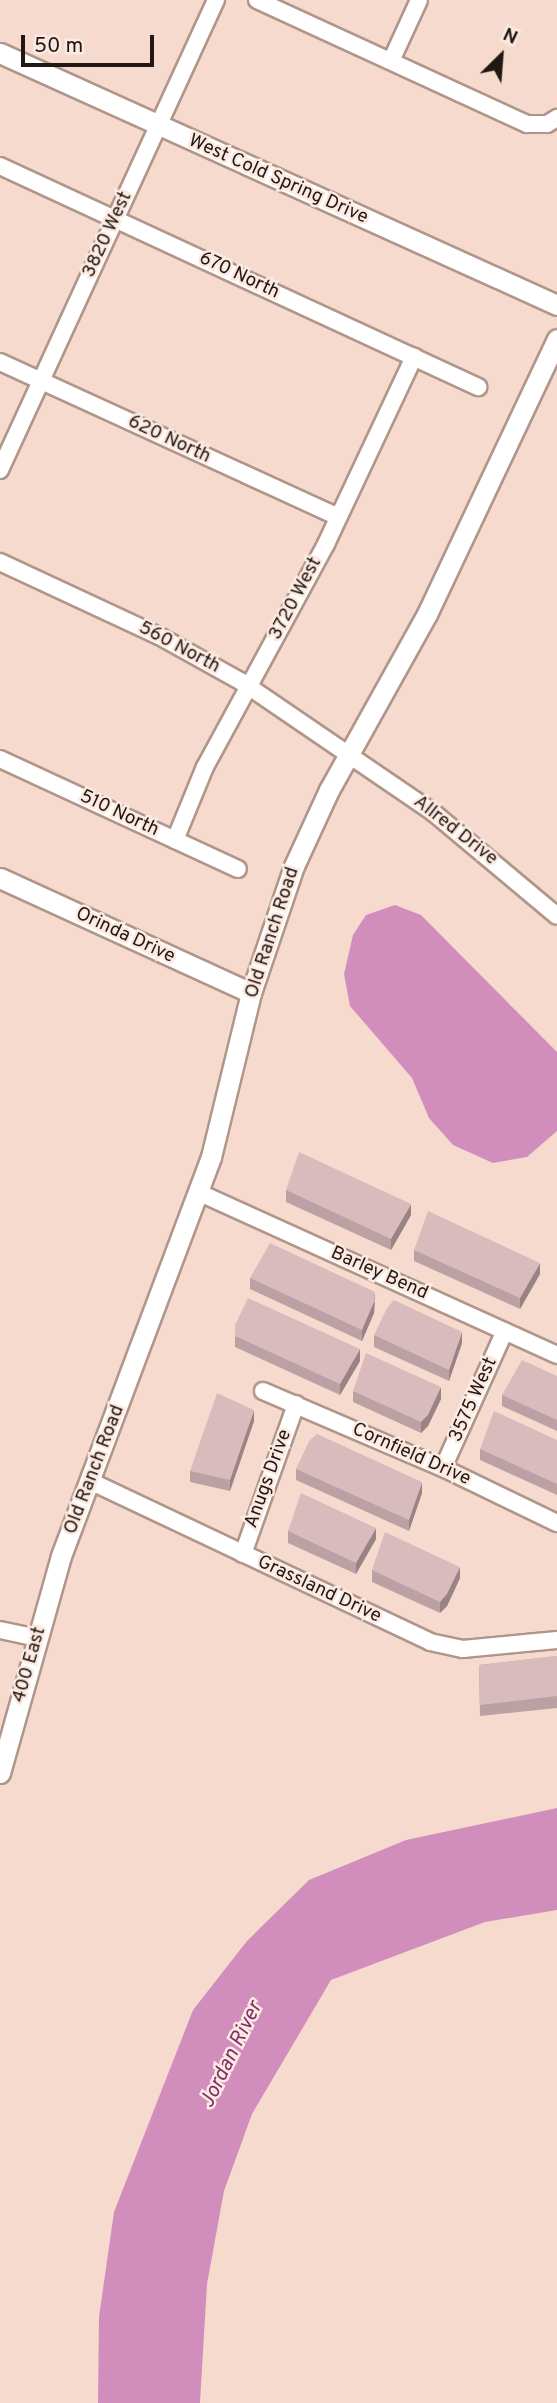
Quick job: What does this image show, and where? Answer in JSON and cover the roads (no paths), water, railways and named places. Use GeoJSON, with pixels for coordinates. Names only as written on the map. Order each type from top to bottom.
{"type":"FeatureCollection","features":[{"type":"Feature","properties":{"kind":"street","name":"3820 West"},"geometry":{"type":"LineString","coordinates":[[0,470],[216,0]]}},
{"type":"Feature","properties":{"kind":"street"},"geometry":{"type":"LineString","coordinates":[[257,0],[527,124],[547,124],[557,118]]}},
{"type":"Feature","properties":{"kind":"street"},"geometry":{"type":"LineString","coordinates":[[391,61],[419,0]]}},
{"type":"Feature","properties":{"kind":"street","name":"West Cold Spring Drive"},"geometry":{"type":"LineString","coordinates":[[0,53],[557,305]]}},
{"type":"Feature","properties":{"kind":"street","name":"670 North"},"geometry":{"type":"LineString","coordinates":[[0,166],[478,387]]}},
{"type":"Feature","properties":{"kind":"street","name":"Old Ranch Road"},"geometry":{"type":"LineString","coordinates":[[61,1556],[92,1482],[200,1193],[222,1123],[251,993],[294,866],[348,754],[427,614],[557,339]]}},
{"type":"Feature","properties":{"kind":"street","name":"3720 West"},"geometry":{"type":"LineString","coordinates":[[175,840],[205,767],[338,517],[414,357]]}},
{"type":"Feature","properties":{"kind":"street","name":"620 North"},"geometry":{"type":"LineString","coordinates":[[0,362],[338,517]]}},
{"type":"Feature","properties":{"kind":"street","name":"560 North"},"geometry":{"type":"LineString","coordinates":[[0,562],[159,636],[247,686],[348,754]]}},
{"type":"Feature","properties":{"kind":"street","name":"Allred Drive"},"geometry":{"type":"LineString","coordinates":[[348,754],[473,843],[557,916]]}},
{"type":"Feature","properties":{"kind":"street","name":"510 North"},"geometry":{"type":"LineString","coordinates":[[0,759],[238,869]]}},
{"type":"Feature","properties":{"kind":"street","name":"Orinda Drive"},"geometry":{"type":"LineString","coordinates":[[0,878],[251,993]]}},
{"type":"Feature","properties":{"kind":"street","name":"Barley Bend"},"geometry":{"type":"LineString","coordinates":[[200,1193],[557,1355]]}},
{"type":"Feature","properties":{"kind":"street","name":"3575 West"},"geometry":{"type":"LineString","coordinates":[[443,1468],[505,1331]]}},
{"type":"Feature","properties":{"kind":"street","name":"Cornfield Drive"},"geometry":{"type":"LineString","coordinates":[[263,1391],[443,1468],[557,1523]]}},
{"type":"Feature","properties":{"kind":"street","name":"Anugs Drive"},"geometry":{"type":"LineString","coordinates":[[243,1554],[296,1404]]}},
{"type":"Feature","properties":{"kind":"street","name":"Grassland Drive"},"geometry":{"type":"LineString","coordinates":[[92,1482],[430,1642],[463,1649],[557,1640]]}},
{"type":"Feature","properties":{"kind":"street","name":"400 East"},"geometry":{"type":"LineString","coordinates":[[0,1773],[61,1556]]}},
{"type":"Feature","properties":{"kind":"street"},"geometry":{"type":"LineString","coordinates":[[0,1630],[37,1638]]}},
{"type":"Feature","properties":{"kind":"water"},"geometry":{"type":"Polygon","coordinates":[[[395,905],[421,915],[557,1052],[557,1131],[527,1157],[493,1163],[453,1145],[429,1118],[412,1078],[350,1006],[344,974],[353,935],[366,915],[395,905]]]}},
{"type":"Feature","properties":{"kind":"water","name":"Jordan River"},"geometry":{"type":"Polygon","coordinates":[[[557,1808],[557,1910],[485,1922],[331,1980],[252,2114],[224,2191],[207,2284],[200,2403],[98,2403],[99,2317],[114,2212],[193,2010],[247,1941],[309,1880],[406,1840],[557,1808]]]}}]}
